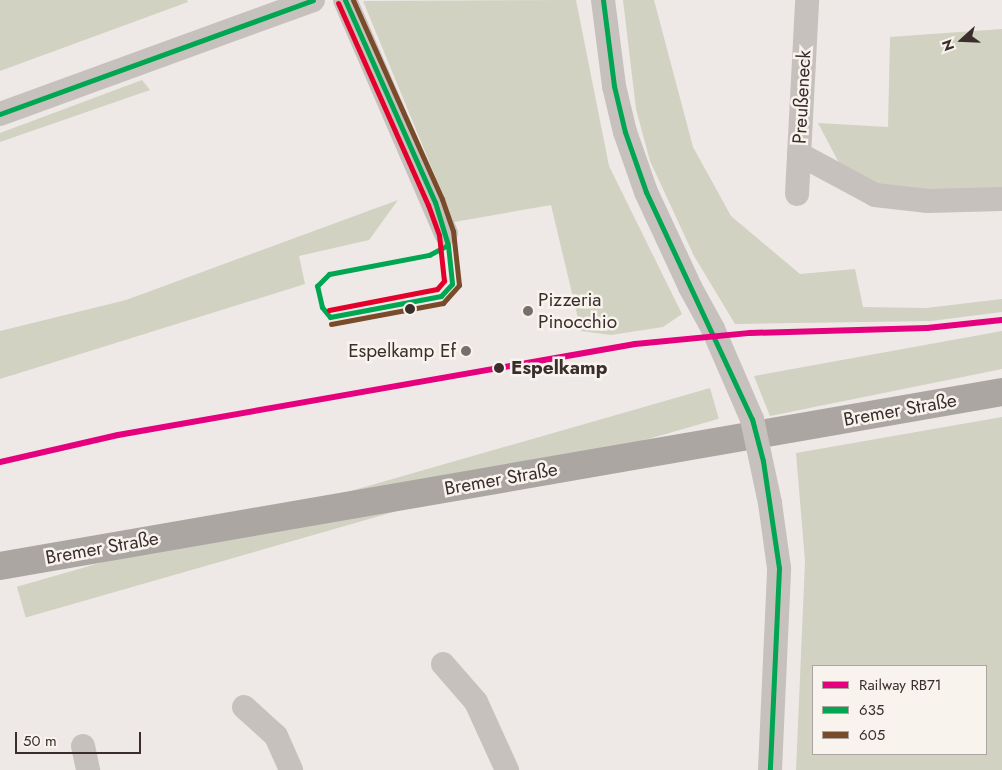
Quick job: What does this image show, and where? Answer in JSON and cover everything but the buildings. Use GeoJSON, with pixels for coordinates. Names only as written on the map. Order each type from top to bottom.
{"type":"FeatureCollection","features":[{"type":"Feature","properties":{"kind":"main road","name":"Bremer Straße"},"geometry":{"type":"LineString","coordinates":[[0,566],[1002,392]]}},
{"type":"Feature","properties":{"kind":"street"},"geometry":{"type":"LineString","coordinates":[[0,114],[313,0]]}},
{"type":"Feature","properties":{"kind":"street"},"geometry":{"type":"LineString","coordinates":[[344,0],[446,233]]}},
{"type":"Feature","properties":{"kind":"street"},"geometry":{"type":"LineString","coordinates":[[603,0],[614,86],[625,132],[646,192],[690,287],[713,329],[752,419],[770,503],[779,568],[770,770]]}},
{"type":"Feature","properties":{"kind":"street","name":"Preußeneck"},"geometry":{"type":"LineString","coordinates":[[797,194],[807,0]]}},
{"type":"Feature","properties":{"kind":"street"},"geometry":{"type":"LineString","coordinates":[[799,154],[875,195],[928,201],[1002,199]]}},
{"type":"Feature","properties":{"kind":"street"},"geometry":{"type":"LineString","coordinates":[[443,664],[476,702],[508,770]]}},
{"type":"Feature","properties":{"kind":"street"},"geometry":{"type":"LineString","coordinates":[[244,708],[276,736],[291,770]]}},
{"type":"Feature","properties":{"kind":"street"},"geometry":{"type":"LineString","coordinates":[[83,746],[88,770]]}},
{"type":"Feature","properties":{"kind":"green space"},"geometry":{"type":"Polygon","coordinates":[[[0,0],[187,0],[188,2],[0,71],[0,0]]]}},
{"type":"Feature","properties":{"kind":"green space"},"geometry":{"type":"Polygon","coordinates":[[[576,0],[609,166],[682,314],[663,327],[611,335],[581,331],[551,205],[454,222],[363,1],[576,0]]]}},
{"type":"Feature","properties":{"kind":"green space"},"geometry":{"type":"Polygon","coordinates":[[[623,0],[654,0],[693,147],[731,216],[800,274],[855,269],[863,307],[926,308],[1002,299],[1002,312],[931,321],[735,324],[694,256],[650,161],[636,109],[623,0]]]}},
{"type":"Feature","properties":{"kind":"green space"},"geometry":{"type":"Polygon","coordinates":[[[1002,29],[1002,193],[881,187],[839,163],[818,123],[888,127],[890,37],[1002,29]]]}},
{"type":"Feature","properties":{"kind":"green space"},"geometry":{"type":"Polygon","coordinates":[[[142,80],[150,90],[0,142],[0,133],[142,80]]]}},
{"type":"Feature","properties":{"kind":"green space"},"geometry":{"type":"Polygon","coordinates":[[[398,200],[369,240],[299,256],[305,284],[0,379],[0,331],[126,300],[398,200]]]}},
{"type":"Feature","properties":{"kind":"green space"},"geometry":{"type":"Polygon","coordinates":[[[1002,331],[1002,369],[770,416],[754,376],[1002,331]]]}},
{"type":"Feature","properties":{"kind":"green space"},"geometry":{"type":"Polygon","coordinates":[[[710,388],[719,419],[26,617],[17,587],[710,388]]]}},
{"type":"Feature","properties":{"kind":"green space"},"geometry":{"type":"Polygon","coordinates":[[[1002,417],[1002,770],[796,770],[805,561],[796,453],[1002,417]]]}},
{"type":"Feature","properties":{"kind":"rail line","name":"RB71"},"geometry":{"type":"LineString","coordinates":[[0,462],[118,435],[635,344],[750,333],[927,328],[1002,320]]}},
{"type":"Feature","properties":{"kind":"transit line","name":"635"},"geometry":{"type":"LineString","coordinates":[[0,114],[313,0]]}},
{"type":"Feature","properties":{"kind":"transit line","name":"635"},"geometry":{"type":"LineString","coordinates":[[345,0],[435,202],[448,245]]}},
{"type":"Feature","properties":{"kind":"transit line","name":"605"},"geometry":{"type":"LineString","coordinates":[[331,324],[443,303],[459,285],[453,231],[442,199],[353,0]]}},
{"type":"Feature","properties":{"kind":"transit line","name":"635"},"geometry":{"type":"LineString","coordinates":[[603,0],[614,86],[625,132],[646,192],[752,419],[763,461],[779,568],[770,770]]}},
{"type":"Feature","properties":{"kind":"transit line"},"geometry":{"type":"LineString","coordinates":[[329,310],[437,289],[444,281],[439,235],[428,205],[338,3]]}},
{"type":"Feature","properties":{"kind":"transit line","name":"635"},"geometry":{"type":"LineString","coordinates":[[448,245],[452,284],[441,296],[330,317],[322,307],[317,286],[329,274],[429,255],[448,245]]}},
{"type":"Feature","properties":{"kind":"place","name":"Pizzeria Pinocchio"},"geometry":{"type":"Point","coordinates":[528,311]}},
{"type":"Feature","properties":{"kind":"place","name":"Espelkamp Ef"},"geometry":{"type":"Point","coordinates":[466,351]}},
{"type":"Feature","properties":{"kind":"place","name":"Espelkamp"},"geometry":{"type":"Point","coordinates":[499,368]}}]}
